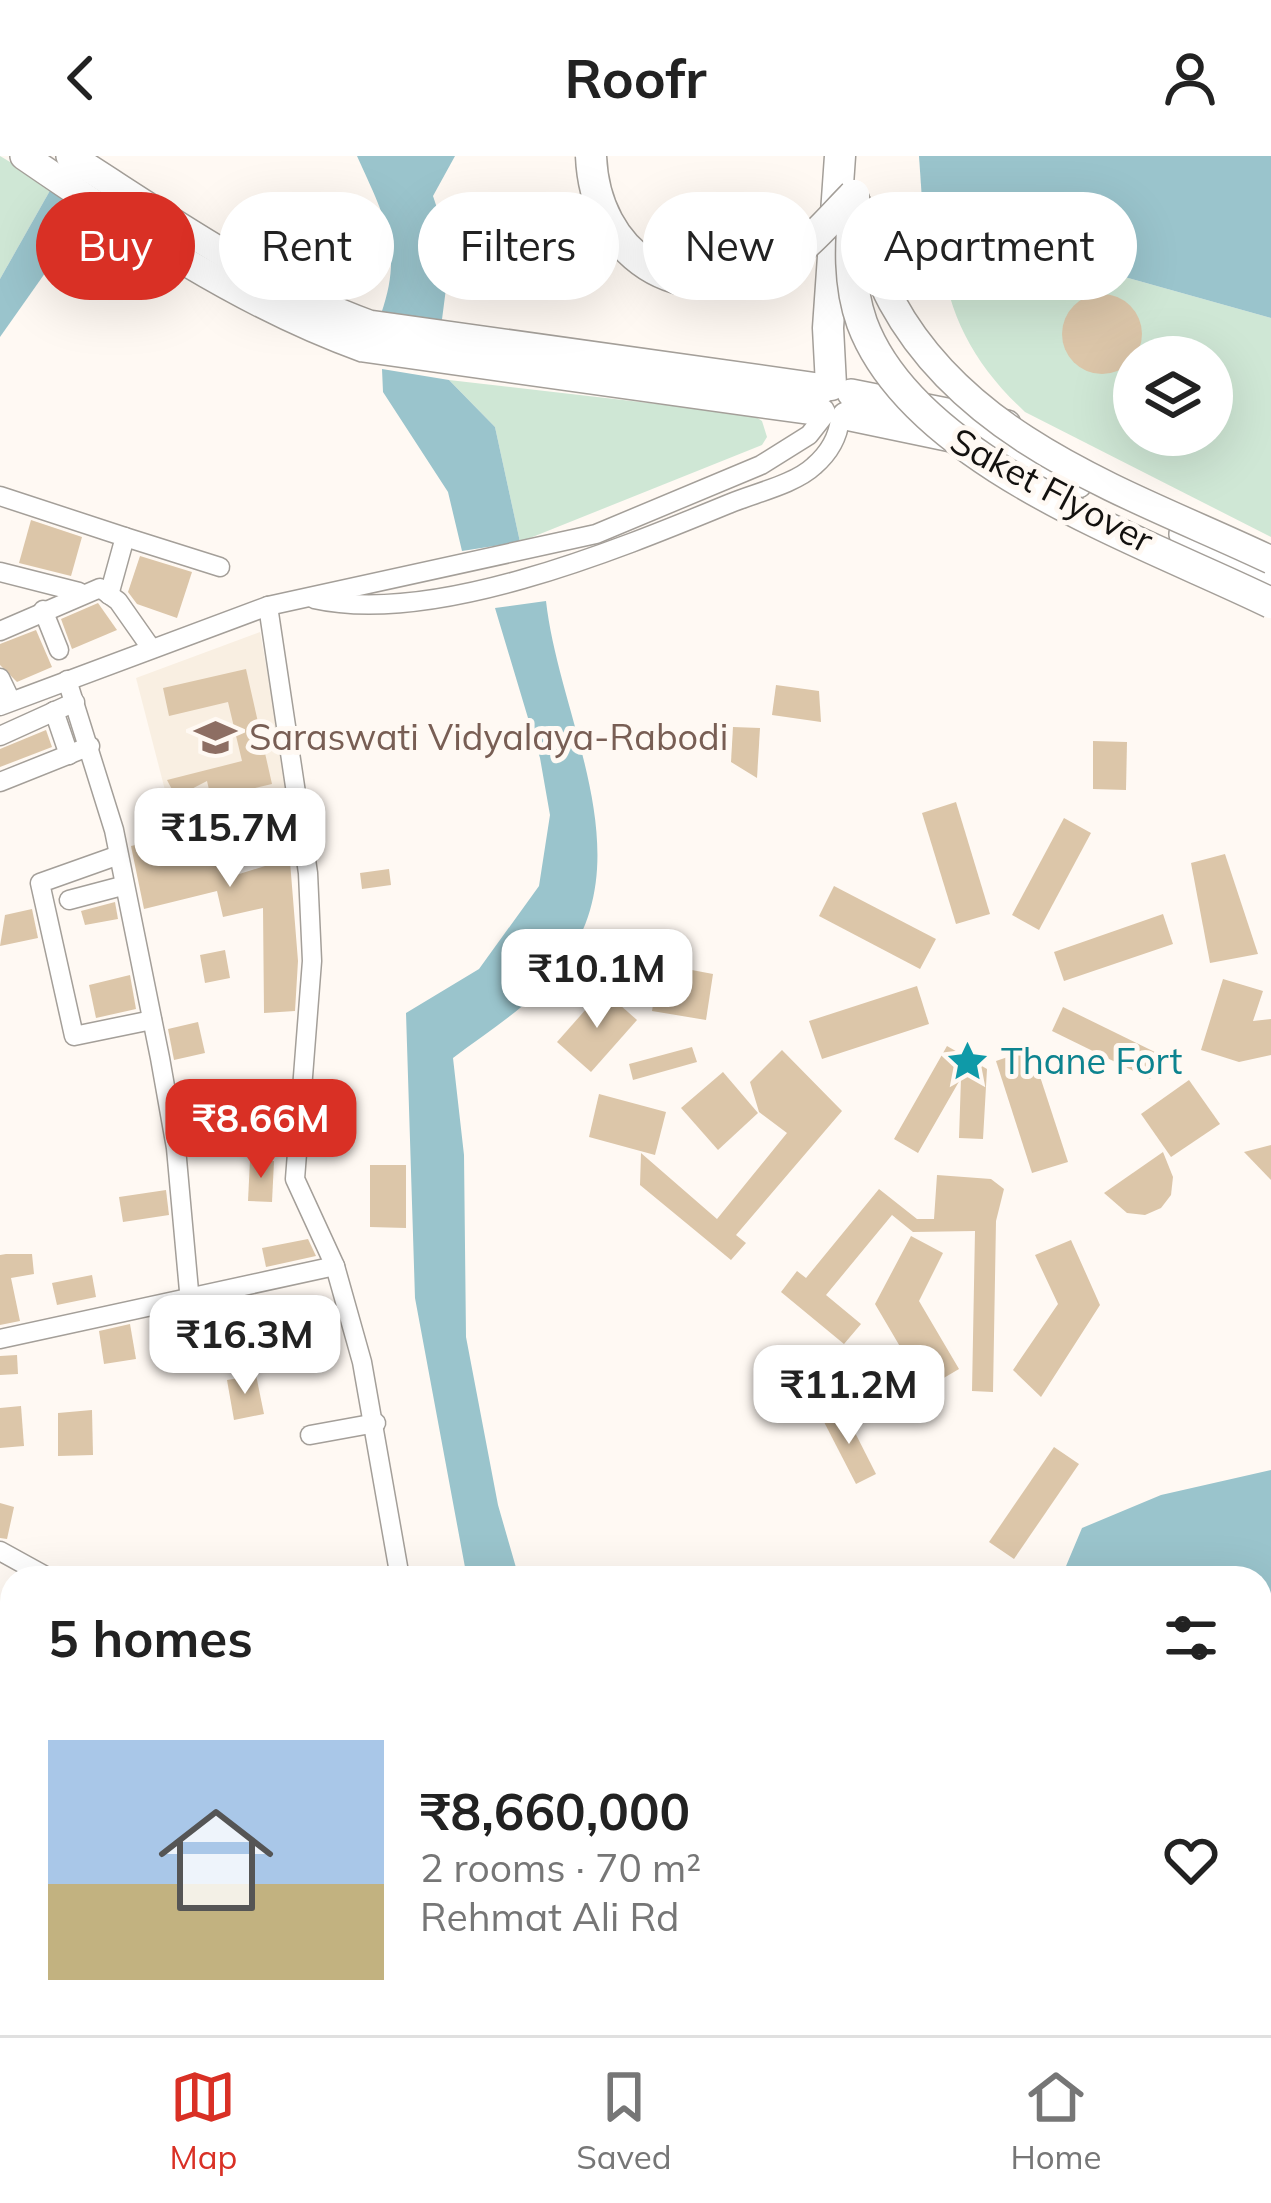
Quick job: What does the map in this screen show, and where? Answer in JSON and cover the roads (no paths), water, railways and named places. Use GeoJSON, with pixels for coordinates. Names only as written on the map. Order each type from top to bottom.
{"type":"FeatureCollection","features":[{"type":"Feature","properties":{"kind":"main road"},"geometry":{"type":"LineString","coordinates":[[70,156],[116,192]]}},
{"type":"Feature","properties":{"kind":"main road"},"geometry":{"type":"LineString","coordinates":[[591,156],[592,191],[608,227],[633,256],[664,275],[701,283],[738,281],[776,266],[841,207]]}},
{"type":"Feature","properties":{"kind":"main road"},"geometry":{"type":"LineString","coordinates":[[834,404],[828,328],[840,156]]}},
{"type":"Feature","properties":{"kind":"main road","name":"Saket Flyover"},"geometry":{"type":"LineString","coordinates":[[854,192],[856,156]]}},
{"type":"Feature","properties":{"kind":"main road"},"geometry":{"type":"LineString","coordinates":[[29,159],[92,192]]}},
{"type":"Feature","properties":{"kind":"main road"},"geometry":{"type":"LineString","coordinates":[[195,251],[303,327],[1017,427],[1271,549]]}},
{"type":"Feature","properties":{"kind":"main road","name":"Saket Flyover"},"geometry":{"type":"LineString","coordinates":[[858,300],[862,324],[887,368],[924,415],[998,470],[1271,603]]}},
{"type":"Feature","properties":{"kind":"main road","name":"Saket Flyover"},"geometry":{"type":"LineString","coordinates":[[891,300],[925,351],[982,410],[1028,444],[1271,560]]}},
{"type":"Feature","properties":{"kind":"main road"},"geometry":{"type":"LineString","coordinates":[[834,404],[1009,450],[1271,576]]}},
{"type":"Feature","properties":{"kind":"street"},"geometry":{"type":"LineString","coordinates":[[0,678],[6,704],[268,606],[314,599],[344,585],[467,565],[596,534],[761,465],[809,435],[834,404]]}},
{"type":"Feature","properties":{"kind":"street"},"geometry":{"type":"LineString","coordinates":[[314,599],[347,606],[472,589],[599,557],[812,469],[838,437],[834,404]]}},
{"type":"Feature","properties":{"kind":"street"},"geometry":{"type":"LineString","coordinates":[[0,496],[220,566]]}},
{"type":"Feature","properties":{"kind":"street"},"geometry":{"type":"LineString","coordinates":[[110,595],[125,537]]}},
{"type":"Feature","properties":{"kind":"street"},"geometry":{"type":"LineString","coordinates":[[0,572],[80,592]]}},
{"type":"Feature","properties":{"kind":"street"},"geometry":{"type":"LineString","coordinates":[[0,631],[80,592],[100,588],[151,648]]}},
{"type":"Feature","properties":{"kind":"street"},"geometry":{"type":"LineString","coordinates":[[268,606],[308,873],[308,1044],[295,1179],[335,1266],[376,1423],[398,1566]]}},
{"type":"Feature","properties":{"kind":"street"},"geometry":{"type":"LineString","coordinates":[[43,610],[58,650]]}},
{"type":"Feature","properties":{"kind":"street"},"geometry":{"type":"LineString","coordinates":[[67,680],[90,746],[116,856],[122,886],[120,923],[152,1020],[176,1148],[190,1302]]}},
{"type":"Feature","properties":{"kind":"street"},"geometry":{"type":"LineString","coordinates":[[0,736],[75,702]]}},
{"type":"Feature","properties":{"kind":"street"},"geometry":{"type":"LineString","coordinates":[[55,711],[69,754]]}},
{"type":"Feature","properties":{"kind":"street"},"geometry":{"type":"LineString","coordinates":[[0,782],[90,746]]}},
{"type":"Feature","properties":{"kind":"street"},"geometry":{"type":"LineString","coordinates":[[116,856],[40,883],[74,1036],[152,1020]]}},
{"type":"Feature","properties":{"kind":"street"},"geometry":{"type":"LineString","coordinates":[[69,900],[122,886]]}},
{"type":"Feature","properties":{"kind":"street"},"geometry":{"type":"LineString","coordinates":[[0,1340],[190,1302],[335,1266]]}},
{"type":"Feature","properties":{"kind":"street"},"geometry":{"type":"LineString","coordinates":[[310,1435],[376,1423]]}},
{"type":"Feature","properties":{"kind":"street"},"geometry":{"type":"LineString","coordinates":[[0,1551],[27,1566]]}},
{"type":"Feature","properties":{"kind":"water"},"geometry":{"type":"Polygon","coordinates":[[[357,156],[455,156],[435,192],[418,192],[418,300],[445,300],[441,327],[381,314],[385,300],[394,300],[394,192],[373,192],[357,156]]]}},
{"type":"Feature","properties":{"kind":"water"},"geometry":{"type":"Polygon","coordinates":[[[919,156],[1271,156],[1271,318],[1137,280],[1137,192],[921,192],[919,156]]]}},
{"type":"Feature","properties":{"kind":"water"},"geometry":{"type":"Polygon","coordinates":[[[36,215],[36,286],[0,337],[0,279],[36,215]]]}},
{"type":"Feature","properties":{"kind":"water"},"geometry":{"type":"Polygon","coordinates":[[[382,369],[449,380],[495,427],[520,542],[462,551],[448,492],[383,392],[382,369]]]}},
{"type":"Feature","properties":{"kind":"water"},"geometry":{"type":"Polygon","coordinates":[[[546,601],[590,785],[596,877],[586,921],[564,963],[526,1003],[453,1058],[464,1155],[466,1337],[498,1505],[516,1566],[465,1566],[415,1298],[406,1013],[479,969],[539,886],[550,815],[540,758],[495,608],[546,601]]]}},
{"type":"Feature","properties":{"kind":"water"},"geometry":{"type":"Polygon","coordinates":[[[1271,1470],[1271,1566],[1066,1566],[1082,1528],[1161,1495],[1271,1470]]]}},
{"type":"Feature","properties":{"kind":"place","name":"Saraswati Vidyalaya-Rabodi"},"geometry":{"type":"Point","coordinates":[215,737]}},
{"type":"Feature","properties":{"kind":"place","name":"Thane Fort"},"geometry":{"type":"Point","coordinates":[967,1061]}}]}
